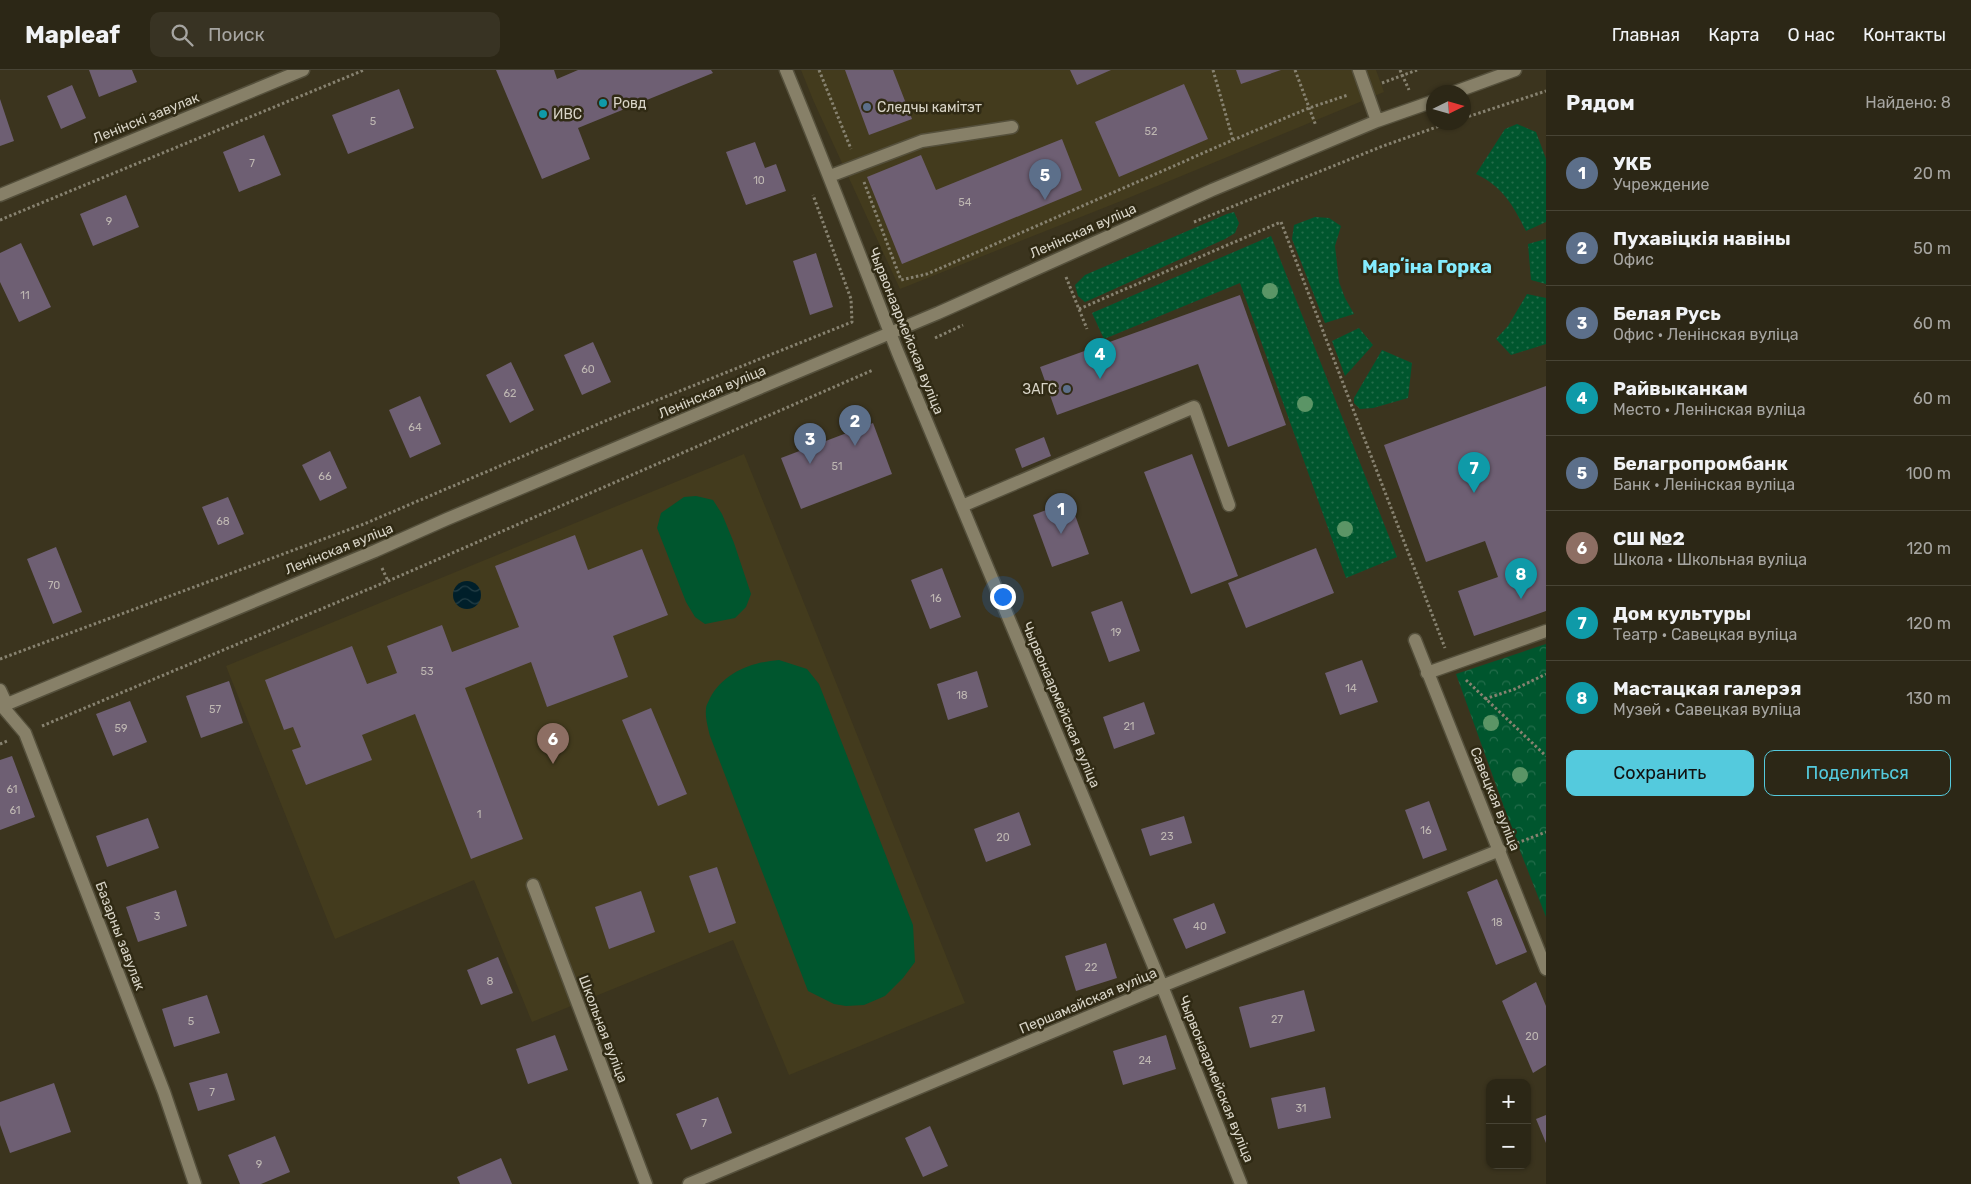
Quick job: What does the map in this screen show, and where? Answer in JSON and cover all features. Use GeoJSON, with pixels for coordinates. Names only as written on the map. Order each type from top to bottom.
{"type":"FeatureCollection","features":[{"type":"Feature","properties":{"kind":"street","name":"Ленінскі завулак"},"geometry":{"type":"LineString","coordinates":[[0,195],[303,70]]}},
{"type":"Feature","properties":{"kind":"street","name":"Чырвонаармейская вуліца"},"geometry":{"type":"LineString","coordinates":[[786,70],[830,176],[867,277],[1162,986],[1242,1184]]}},
{"type":"Feature","properties":{"kind":"street"},"geometry":{"type":"LineString","coordinates":[[1359,70],[1378,121]]}},
{"type":"Feature","properties":{"kind":"street"},"geometry":{"type":"LineString","coordinates":[[1471,86],[1515,70]]}},
{"type":"Feature","properties":{"kind":"street","name":"Ленінская вуліца"},"geometry":{"type":"LineString","coordinates":[[3,705],[375,551],[890,333],[1203,194],[1378,121],[1426,104]]}},
{"type":"Feature","properties":{"kind":"street"},"geometry":{"type":"LineString","coordinates":[[830,176],[858,167],[922,141],[1012,127]]}},
{"type":"Feature","properties":{"kind":"street"},"geometry":{"type":"LineString","coordinates":[[962,506],[1194,407],[1229,506]]}},
{"type":"Feature","properties":{"kind":"street"},"geometry":{"type":"LineString","coordinates":[[1428,673],[1546,631]]}},
{"type":"Feature","properties":{"kind":"street","name":"Савецкая вуліца"},"geometry":{"type":"LineString","coordinates":[[1415,640],[1500,850],[1546,970]]}},
{"type":"Feature","properties":{"kind":"street","name":"Базарны завулак"},"geometry":{"type":"LineString","coordinates":[[0,690],[3,705],[25,733],[164,1092],[195,1184]]}},
{"type":"Feature","properties":{"kind":"street","name":"Першамайская вуліца"},"geometry":{"type":"LineString","coordinates":[[689,1184],[1162,986],[1500,850]]}},
{"type":"Feature","properties":{"kind":"street","name":"Школьная вуліца"},"geometry":{"type":"LineString","coordinates":[[533,885],[646,1184]]}},
{"type":"Feature","properties":{"kind":"path"},"geometry":{"type":"LineString","coordinates":[[0,220],[364,70]]}},
{"type":"Feature","properties":{"kind":"path"},"geometry":{"type":"LineString","coordinates":[[818,70],[858,167],[901,280],[927,274],[1309,108],[1417,70]]}},
{"type":"Feature","properties":{"kind":"path"},"geometry":{"type":"LineString","coordinates":[[1213,70],[1233,140]]}},
{"type":"Feature","properties":{"kind":"path"},"geometry":{"type":"LineString","coordinates":[[1295,70],[1331,167]]}},
{"type":"Feature","properties":{"kind":"path"},"geometry":{"type":"LineString","coordinates":[[1471,116],[1546,91]]}},
{"type":"Feature","properties":{"kind":"path"},"geometry":{"type":"LineString","coordinates":[[1190,224],[1331,167],[1430,130]]}},
{"type":"Feature","properties":{"kind":"path"},"geometry":{"type":"LineString","coordinates":[[0,659],[364,524],[610,419],[852,322],[851,299],[811,189]]}},
{"type":"Feature","properties":{"kind":"path"},"geometry":{"type":"LineString","coordinates":[[1270,191],[1271,198]]}},
{"type":"Feature","properties":{"kind":"path"},"geometry":{"type":"LineString","coordinates":[[1079,309],[1281,222],[1452,664],[1546,756]]}},
{"type":"Feature","properties":{"kind":"path"},"geometry":{"type":"LineString","coordinates":[[1065,274],[1087,329]]}},
{"type":"Feature","properties":{"kind":"path"},"geometry":{"type":"LineString","coordinates":[[926,340],[971,322]]}},
{"type":"Feature","properties":{"kind":"path"},"geometry":{"type":"LineString","coordinates":[[0,744],[397,577],[874,370]]}},
{"type":"Feature","properties":{"kind":"path"},"geometry":{"type":"LineString","coordinates":[[1485,698],[1515,689],[1546,674]]}},
{"type":"Feature","properties":{"kind":"path"},"geometry":{"type":"LineString","coordinates":[[1500,850],[1546,832]]}},
{"type":"Feature","properties":{"kind":"shaded area"},"geometry":{"type":"Polygon","coordinates":[[[801,70],[1376,70],[1384,92],[1121,201],[900,289],[801,70]]]}},
{"type":"Feature","properties":{"kind":"shaded area"},"geometry":{"type":"Polygon","coordinates":[[[744,454],[965,1003],[789,1075],[733,940],[532,1022],[474,880],[335,939],[226,666],[744,454]]]}},
{"type":"Feature","properties":{"kind":"green space"},"geometry":{"type":"Polygon","coordinates":[[[1517,124],[1536,132],[1546,159],[1546,222],[1526,231],[1500,191],[1476,174],[1505,129],[1517,124]]]}},
{"type":"Feature","properties":{"kind":"green space"},"geometry":{"type":"Polygon","coordinates":[[[1234,212],[1239,223],[1235,233],[1225,239],[1085,302],[1078,296],[1075,285],[1085,275],[1234,212]]]}},
{"type":"Feature","properties":{"kind":"green space"},"geometry":{"type":"Polygon","coordinates":[[[1315,217],[1329,218],[1341,226],[1335,246],[1339,282],[1354,314],[1325,323],[1292,239],[1294,225],[1315,217]]]}},
{"type":"Feature","properties":{"kind":"green space"},"geometry":{"type":"Polygon","coordinates":[[[1271,236],[1397,557],[1346,578],[1240,283],[1104,339],[1092,313],[1271,236]]]}},
{"type":"Feature","properties":{"kind":"green space"},"geometry":{"type":"Polygon","coordinates":[[[1546,239],[1546,284],[1531,280],[1528,244],[1546,239]]]}},
{"type":"Feature","properties":{"kind":"green space"},"geometry":{"type":"Polygon","coordinates":[[[1527,294],[1546,298],[1546,344],[1511,355],[1496,339],[1508,326],[1527,294]]]}},
{"type":"Feature","properties":{"kind":"green space"},"geometry":{"type":"Polygon","coordinates":[[[1359,328],[1373,345],[1345,376],[1332,341],[1359,328]]]}},
{"type":"Feature","properties":{"kind":"green space"},"geometry":{"type":"Polygon","coordinates":[[[1382,350],[1412,363],[1408,398],[1373,408],[1360,409],[1354,403],[1354,398],[1382,350]]]}},
{"type":"Feature","properties":{"kind":"green space"},"geometry":{"type":"Polygon","coordinates":[[[696,496],[713,500],[722,514],[751,594],[746,607],[735,618],[705,624],[695,617],[686,602],[657,528],[661,513],[684,497],[696,496]]]}},
{"type":"Feature","properties":{"kind":"green space"},"geometry":{"type":"Polygon","coordinates":[[[1546,644],[1546,917],[1456,674],[1546,644]]]}},
{"type":"Feature","properties":{"kind":"green space"},"geometry":{"type":"Polygon","coordinates":[[[779,660],[807,669],[819,684],[913,925],[915,962],[903,978],[885,996],[864,1005],[846,1006],[834,1004],[808,991],[709,733],[706,706],[723,681],[749,666],[779,660]]]}},
{"type":"Feature","properties":{"kind":"water"},"geometry":{"type":"Polygon","coordinates":[[[467,581],[477,585],[481,595],[477,605],[467,609],[457,605],[453,595],[457,585],[467,581]]]}},
{"type":"Feature","properties":{"kind":"building"},"geometry":{"type":"Polygon","coordinates":[[[89,70],[132,70],[137,82],[99,97],[89,70]]]}},
{"type":"Feature","properties":{"kind":"building"},"geometry":{"type":"Polygon","coordinates":[[[496,70],[554,70],[557,79],[578,70],[711,70],[713,73],[578,128],[590,159],[542,179],[496,70]]]}},
{"type":"Feature","properties":{"kind":"building"},"geometry":{"type":"Polygon","coordinates":[[[845,70],[893,70],[912,119],[869,135],[845,70]]]}},
{"type":"Feature","properties":{"kind":"building"},"geometry":{"type":"Polygon","coordinates":[[[1070,70],[1111,70],[1077,85],[1070,70]]]}},
{"type":"Feature","properties":{"kind":"building"},"geometry":{"type":"Polygon","coordinates":[[[1236,70],[1281,70],[1241,84],[1236,70]]]}},
{"type":"Feature","properties":{"kind":"building"},"geometry":{"type":"Polygon","coordinates":[[[1184,84],[1208,139],[1119,177],[1095,122],[1184,84]]]}},
{"type":"Feature","properties":{"kind":"building"},"geometry":{"type":"Polygon","coordinates":[[[72,85],[86,118],[61,129],[47,96],[72,85]]]}},
{"type":"Feature","properties":{"kind":"building"},"geometry":{"type":"Polygon","coordinates":[[[399,89],[414,128],[348,154],[332,115],[399,89]]]}},
{"type":"Feature","properties":{"kind":"building"},"geometry":{"type":"Polygon","coordinates":[[[0,99],[14,141],[0,146],[0,99]]]}},
{"type":"Feature","properties":{"kind":"building"},"geometry":{"type":"Polygon","coordinates":[[[264,135],[281,175],[239,192],[223,152],[264,135]]]}},
{"type":"Feature","properties":{"kind":"building"},"geometry":{"type":"Polygon","coordinates":[[[1062,139],[1082,190],[902,264],[867,177],[921,155],[936,190],[1062,139]]]}},
{"type":"Feature","properties":{"kind":"building"},"geometry":{"type":"Polygon","coordinates":[[[755,142],[765,168],[776,164],[786,191],[746,205],[726,152],[755,142]]]}},
{"type":"Feature","properties":{"kind":"building"},"geometry":{"type":"Polygon","coordinates":[[[126,195],[139,227],[93,246],[80,214],[126,195]]]}},
{"type":"Feature","properties":{"kind":"building"},"geometry":{"type":"Polygon","coordinates":[[[21,243],[51,307],[19,322],[0,282],[0,253],[21,243]]]}},
{"type":"Feature","properties":{"kind":"building"},"geometry":{"type":"Polygon","coordinates":[[[816,253],[833,307],[810,315],[793,261],[816,253]]]}},
{"type":"Feature","properties":{"kind":"building"},"geometry":{"type":"Polygon","coordinates":[[[1240,295],[1286,425],[1228,447],[1198,364],[1057,415],[1040,367],[1240,295]]]}},
{"type":"Feature","properties":{"kind":"building"},"geometry":{"type":"Polygon","coordinates":[[[593,342],[611,382],[582,395],[564,355],[593,342]]]}},
{"type":"Feature","properties":{"kind":"building"},"geometry":{"type":"Polygon","coordinates":[[[511,362],[534,410],[510,423],[486,375],[511,362]]]}},
{"type":"Feature","properties":{"kind":"building"},"geometry":{"type":"Polygon","coordinates":[[[1546,386],[1546,611],[1474,636],[1458,591],[1498,577],[1485,541],[1426,562],[1384,445],[1546,386]]]}},
{"type":"Feature","properties":{"kind":"building"},"geometry":{"type":"Polygon","coordinates":[[[420,396],[441,444],[410,458],[389,410],[420,396]]]}},
{"type":"Feature","properties":{"kind":"building"},"geometry":{"type":"Polygon","coordinates":[[[873,423],[892,474],[801,509],[781,458],[873,423]]]}},
{"type":"Feature","properties":{"kind":"building"},"geometry":{"type":"Polygon","coordinates":[[[1044,437],[1051,456],[1022,468],[1015,449],[1044,437]]]}},
{"type":"Feature","properties":{"kind":"building"},"geometry":{"type":"Polygon","coordinates":[[[330,451],[347,488],[320,501],[302,465],[330,451]]]}},
{"type":"Feature","properties":{"kind":"building"},"geometry":{"type":"Polygon","coordinates":[[[1192,454],[1238,576],[1191,594],[1144,472],[1192,454]]]}},
{"type":"Feature","properties":{"kind":"building"},"geometry":{"type":"Polygon","coordinates":[[[228,497],[244,534],[218,545],[202,507],[228,497]]]}},
{"type":"Feature","properties":{"kind":"building"},"geometry":{"type":"Polygon","coordinates":[[[1070,501],[1089,554],[1052,567],[1033,515],[1070,501]]]}},
{"type":"Feature","properties":{"kind":"building"},"geometry":{"type":"Polygon","coordinates":[[[575,535],[588,570],[642,549],[668,615],[613,636],[628,677],[547,707],[531,662],[465,688],[523,839],[471,859],[415,714],[362,735],[372,760],[306,785],[292,750],[301,747],[293,727],[284,730],[265,680],[352,646],[367,684],[397,673],[387,646],[442,625],[452,652],[519,627],[495,566],[575,535]]]}},
{"type":"Feature","properties":{"kind":"building"},"geometry":{"type":"Polygon","coordinates":[[[56,547],[82,612],[53,624],[27,559],[56,547]]]}},
{"type":"Feature","properties":{"kind":"building"},"geometry":{"type":"Polygon","coordinates":[[[1316,548],[1334,593],[1246,628],[1228,583],[1316,548]]]}},
{"type":"Feature","properties":{"kind":"building"},"geometry":{"type":"Polygon","coordinates":[[[942,568],[961,617],[930,629],[911,580],[942,568]]]}},
{"type":"Feature","properties":{"kind":"building"},"geometry":{"type":"Polygon","coordinates":[[[1122,601],[1140,651],[1109,662],[1091,612],[1122,601]]]}},
{"type":"Feature","properties":{"kind":"building"},"geometry":{"type":"Polygon","coordinates":[[[1362,660],[1378,702],[1340,715],[1325,673],[1362,660]]]}},
{"type":"Feature","properties":{"kind":"building"},"geometry":{"type":"Polygon","coordinates":[[[977,671],[988,707],[948,720],[937,684],[977,671]]]}},
{"type":"Feature","properties":{"kind":"building"},"geometry":{"type":"Polygon","coordinates":[[[229,681],[243,723],[201,738],[186,696],[229,681]]]}},
{"type":"Feature","properties":{"kind":"building"},"geometry":{"type":"Polygon","coordinates":[[[130,701],[147,742],[113,756],[96,714],[130,701]]]}},
{"type":"Feature","properties":{"kind":"building"},"geometry":{"type":"Polygon","coordinates":[[[1144,702],[1155,734],[1114,749],[1103,717],[1144,702]]]}},
{"type":"Feature","properties":{"kind":"building"},"geometry":{"type":"Polygon","coordinates":[[[651,708],[687,794],[658,806],[622,720],[651,708]]]}},
{"type":"Feature","properties":{"kind":"building"},"geometry":{"type":"Polygon","coordinates":[[[12,756],[35,817],[0,830],[0,760],[12,756]]]}},
{"type":"Feature","properties":{"kind":"building"},"geometry":{"type":"Polygon","coordinates":[[[1429,801],[1447,850],[1423,859],[1405,810],[1429,801]]]}},
{"type":"Feature","properties":{"kind":"building"},"geometry":{"type":"Polygon","coordinates":[[[1019,812],[1031,845],[986,862],[974,829],[1019,812]]]}},
{"type":"Feature","properties":{"kind":"building"},"geometry":{"type":"Polygon","coordinates":[[[1184,816],[1192,843],[1150,856],[1141,829],[1184,816]]]}},
{"type":"Feature","properties":{"kind":"building"},"geometry":{"type":"Polygon","coordinates":[[[148,818],[159,848],[107,867],[96,836],[148,818]]]}},
{"type":"Feature","properties":{"kind":"building"},"geometry":{"type":"Polygon","coordinates":[[[717,867],[736,923],[709,933],[689,876],[717,867]]]}},
{"type":"Feature","properties":{"kind":"building"},"geometry":{"type":"Polygon","coordinates":[[[1497,879],[1527,952],[1496,965],[1467,892],[1497,879]]]}},
{"type":"Feature","properties":{"kind":"building"},"geometry":{"type":"Polygon","coordinates":[[[176,890],[187,926],[138,942],[126,907],[176,890]]]}},
{"type":"Feature","properties":{"kind":"building"},"geometry":{"type":"Polygon","coordinates":[[[641,891],[655,932],[609,949],[595,907],[641,891]]]}},
{"type":"Feature","properties":{"kind":"building"},"geometry":{"type":"Polygon","coordinates":[[[1214,903],[1226,933],[1186,949],[1173,919],[1214,903]]]}},
{"type":"Feature","properties":{"kind":"building"},"geometry":{"type":"Polygon","coordinates":[[[1106,943],[1117,978],[1076,991],[1065,956],[1106,943]]]}},
{"type":"Feature","properties":{"kind":"building"},"geometry":{"type":"Polygon","coordinates":[[[498,957],[513,993],[481,1005],[467,970],[498,957]]]}},
{"type":"Feature","properties":{"kind":"building"},"geometry":{"type":"Polygon","coordinates":[[[1536,982],[1546,1006],[1546,1065],[1533,1073],[1502,1001],[1536,982]]]}},
{"type":"Feature","properties":{"kind":"building"},"geometry":{"type":"Polygon","coordinates":[[[1304,990],[1315,1031],[1250,1048],[1239,1007],[1304,990]]]}},
{"type":"Feature","properties":{"kind":"building"},"geometry":{"type":"Polygon","coordinates":[[[207,995],[220,1033],[174,1047],[162,1009],[207,995]]]}},
{"type":"Feature","properties":{"kind":"building"},"geometry":{"type":"Polygon","coordinates":[[[555,1035],[568,1070],[528,1084],[516,1049],[555,1035]]]}},
{"type":"Feature","properties":{"kind":"building"},"geometry":{"type":"Polygon","coordinates":[[[1166,1035],[1176,1069],[1123,1085],[1113,1051],[1166,1035]]]}},
{"type":"Feature","properties":{"kind":"building"},"geometry":{"type":"Polygon","coordinates":[[[227,1073],[235,1100],[198,1111],[189,1083],[227,1073]]]}},
{"type":"Feature","properties":{"kind":"building"},"geometry":{"type":"Polygon","coordinates":[[[54,1083],[71,1132],[10,1153],[0,1125],[0,1102],[54,1083]]]}},
{"type":"Feature","properties":{"kind":"building"},"geometry":{"type":"Polygon","coordinates":[[[1325,1087],[1331,1118],[1278,1129],[1271,1098],[1325,1087]]]}},
{"type":"Feature","properties":{"kind":"building"},"geometry":{"type":"Polygon","coordinates":[[[718,1097],[732,1133],[691,1150],[676,1114],[718,1097]]]}},
{"type":"Feature","properties":{"kind":"building"},"geometry":{"type":"Polygon","coordinates":[[[1546,1115],[1546,1143],[1536,1119],[1546,1115]]]}},
{"type":"Feature","properties":{"kind":"building"},"geometry":{"type":"Polygon","coordinates":[[[930,1126],[948,1166],[923,1177],[905,1138],[930,1126]]]}},
{"type":"Feature","properties":{"kind":"building"},"geometry":{"type":"Polygon","coordinates":[[[275,1136],[290,1172],[261,1184],[240,1184],[228,1155],[275,1136]]]}},
{"type":"Feature","properties":{"kind":"building"},"geometry":{"type":"Polygon","coordinates":[[[501,1158],[512,1184],[460,1184],[457,1177],[501,1158]]]}},
{"type":"Feature","properties":{"kind":"place","name":"Ровд"},"geometry":{"type":"Point","coordinates":[603,103]}},
{"type":"Feature","properties":{"kind":"place","name":"Следчы камітэт"},"geometry":{"type":"Point","coordinates":[867,107]}},
{"type":"Feature","properties":{"kind":"place","name":"ИВС"},"geometry":{"type":"Point","coordinates":[543,114]}},
{"type":"Feature","properties":{"kind":"place","name":"Белагропромбанк"},"geometry":{"type":"Point","coordinates":[1045,200]}},
{"type":"Feature","properties":{"kind":"place","name":"Райвыканкам"},"geometry":{"type":"Point","coordinates":[1100,379]}},
{"type":"Feature","properties":{"kind":"place","name":"ЗАГС"},"geometry":{"type":"Point","coordinates":[1067,389]}},
{"type":"Feature","properties":{"kind":"place","name":"Пухавіцкія навіны"},"geometry":{"type":"Point","coordinates":[855,446]}},
{"type":"Feature","properties":{"kind":"place","name":"Белая Русь"},"geometry":{"type":"Point","coordinates":[810,464]}},
{"type":"Feature","properties":{"kind":"place","name":"Дом культуры"},"geometry":{"type":"Point","coordinates":[1474,493]}},
{"type":"Feature","properties":{"kind":"place","name":"УКБ"},"geometry":{"type":"Point","coordinates":[1061,534]}},
{"type":"Feature","properties":{"kind":"place","name":"Мастацкая галерэя"},"geometry":{"type":"Point","coordinates":[1521,599]}},
{"type":"Feature","properties":{"kind":"place","name":"СШ №2"},"geometry":{"type":"Point","coordinates":[553,764]}},
{"type":"Feature","properties":{"kind":"district","name":"Марʼіна Горка"},"geometry":{"type":"Point","coordinates":[1427,266]}}]}
